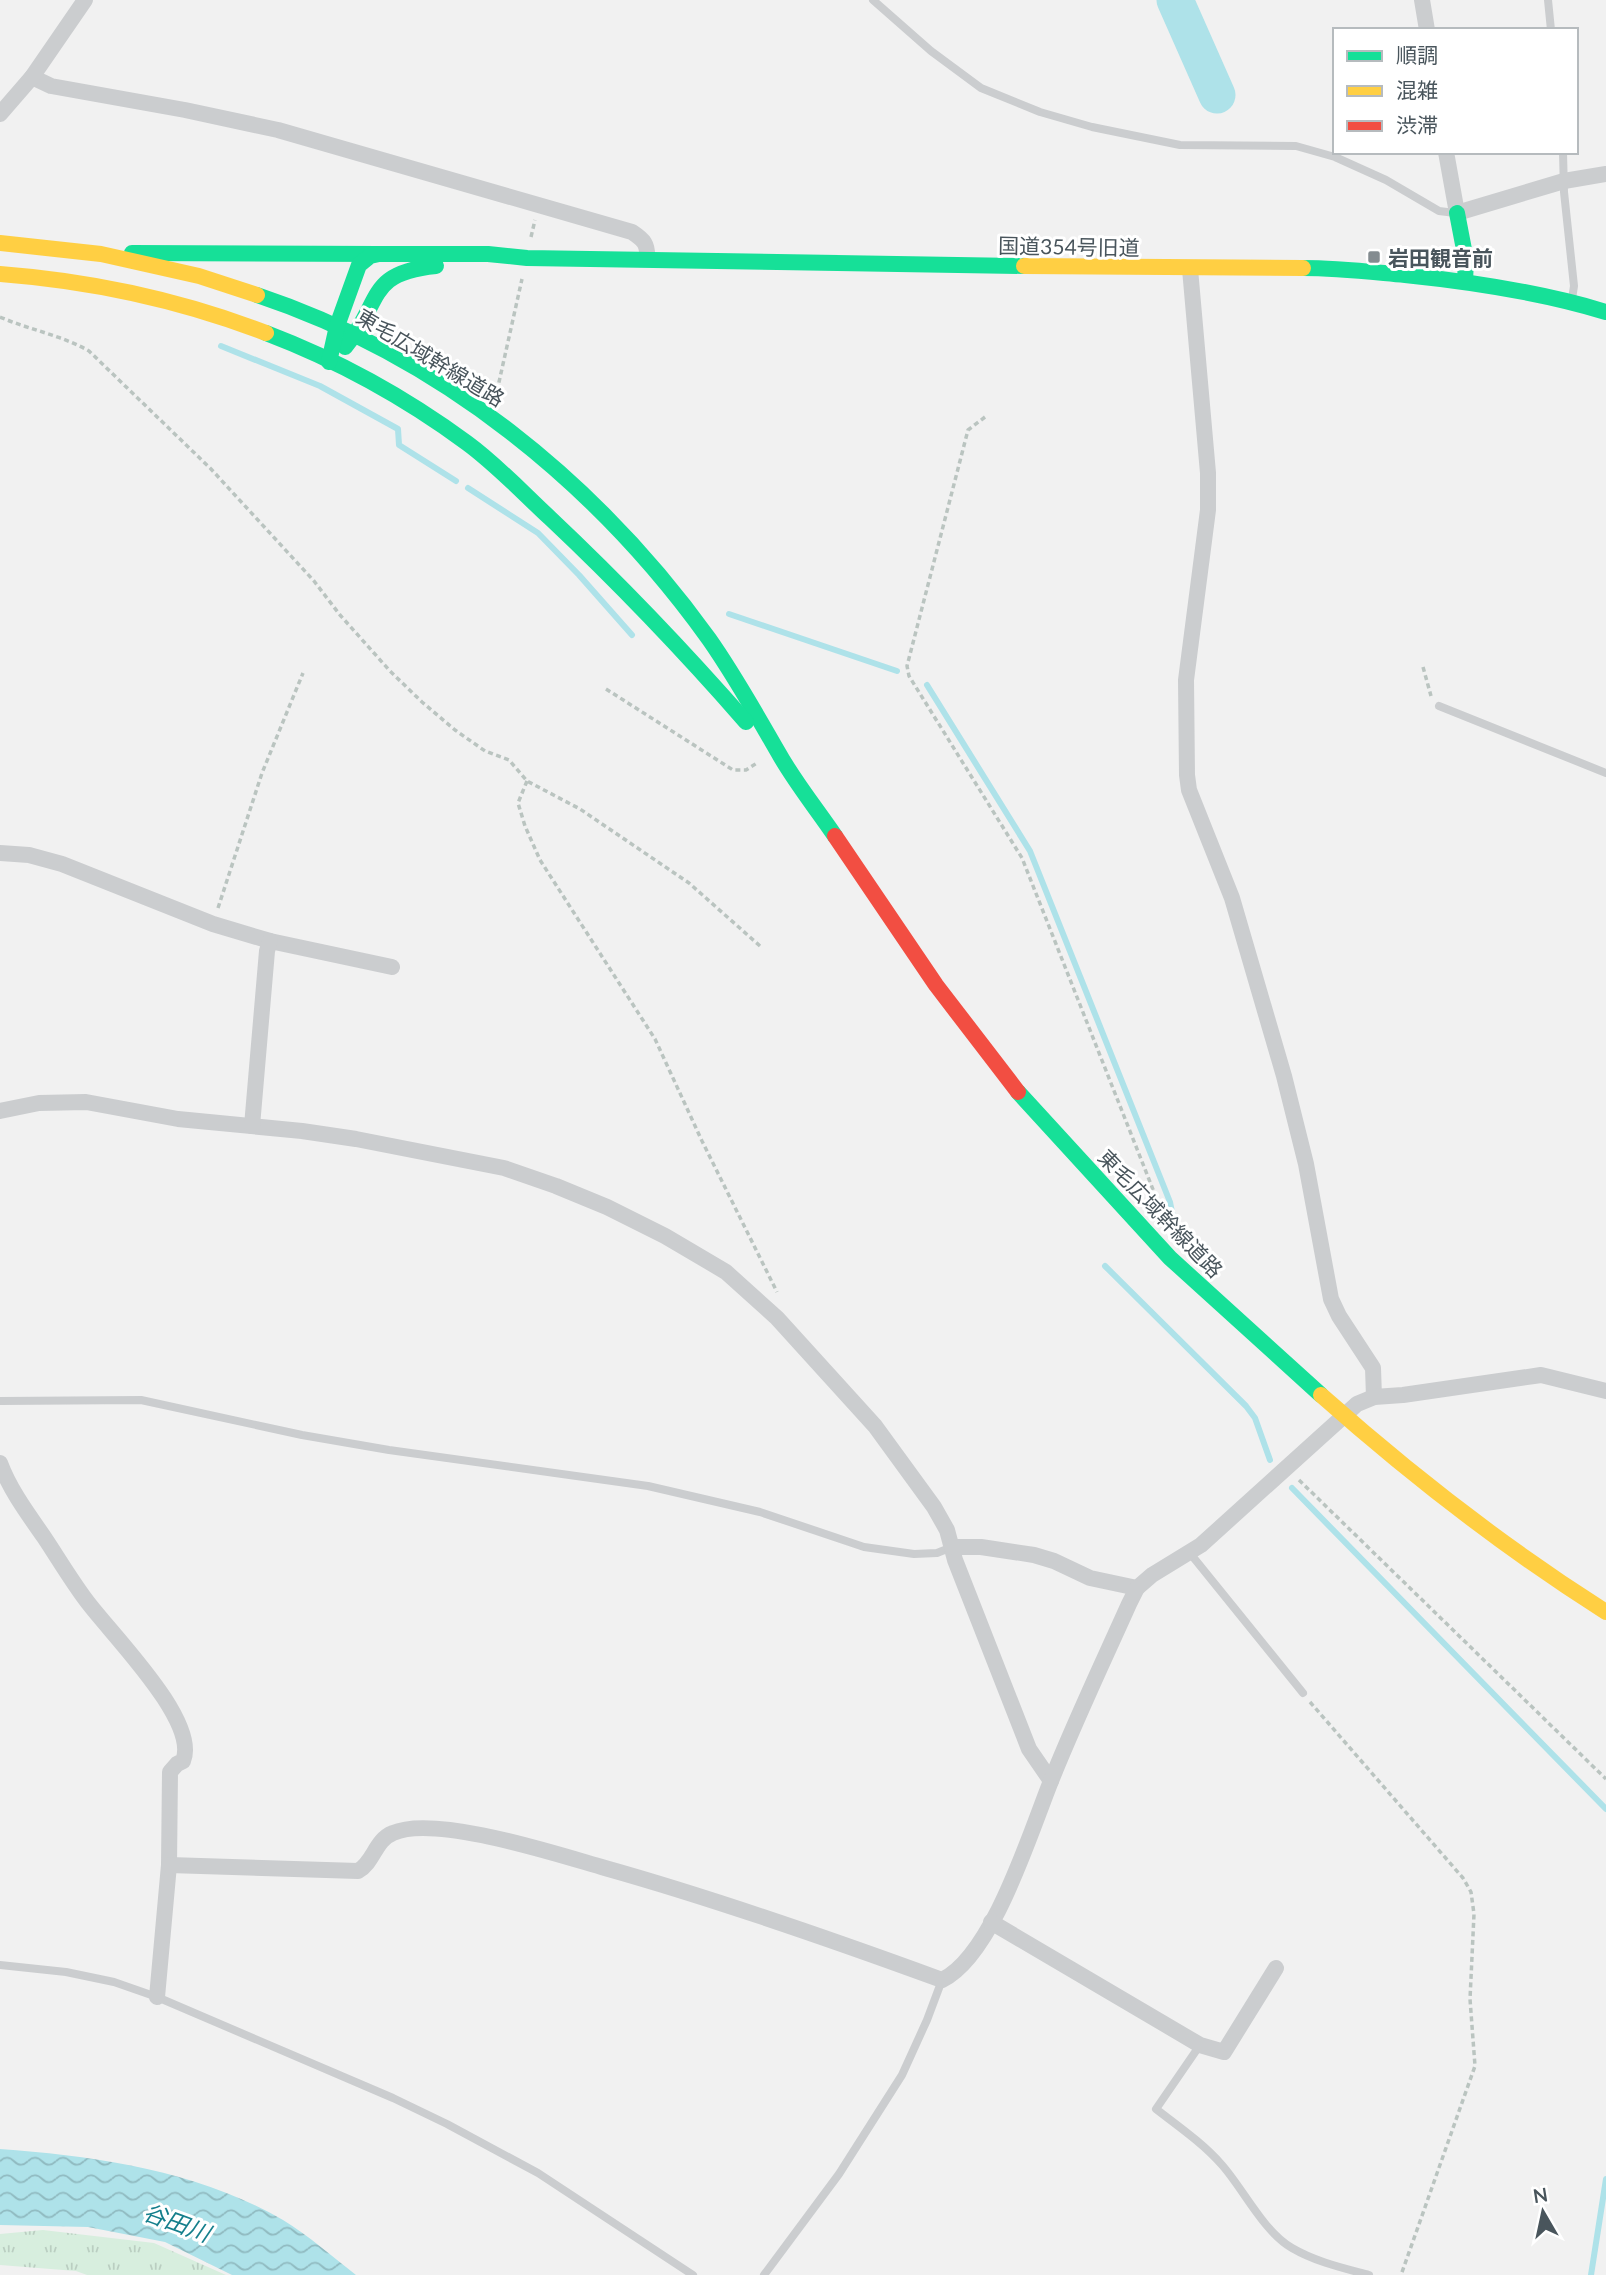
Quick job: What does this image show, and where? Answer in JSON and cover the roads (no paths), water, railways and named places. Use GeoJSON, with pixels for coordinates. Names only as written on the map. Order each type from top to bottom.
{"type":"FeatureCollection","features":[{"type":"Feature","properties":{"kind":"main road"},"geometry":{"type":"LineString","coordinates":[[1457,214],[1466,260],[1465,281]]}},
{"type":"Feature","properties":{"kind":"main road","name":"東毛広域幹線道路"},"geometry":{"type":"LineString","coordinates":[[0,243],[101,253],[201,276],[260,294],[357,335],[445,384],[492,416],[557,467],[599,507],[655,569],[719,651],[760,716],[779,754],[936,985],[1011,1084],[1170,1258],[1343,1415],[1538,1569],[1606,1612]]}},
{"type":"Feature","properties":{"kind":"main road","name":"国道354号旧道"},"geometry":{"type":"LineString","coordinates":[[101,253],[488,254],[527,258],[1190,269],[1336,268],[1465,281],[1572,301],[1606,312]]}},
{"type":"Feature","properties":{"kind":"main road"},"geometry":{"type":"LineString","coordinates":[[329,362],[337,326],[359,265],[370,256],[379,254]]}},
{"type":"Feature","properties":{"kind":"main road","name":"国道354号旧道"},"geometry":{"type":"LineString","coordinates":[[329,362],[357,335],[377,290],[387,278],[423,266],[487,265],[527,258]]}},
{"type":"Feature","properties":{"kind":"main road","name":"東毛広域幹線道路"},"geometry":{"type":"LineString","coordinates":[[0,274],[80,282],[152,296],[221,317],[298,347],[397,398],[480,453],[641,604],[754,730],[779,754]]}},
{"type":"Feature","properties":{"kind":"street"},"geometry":{"type":"LineString","coordinates":[[0,114],[32,77],[85,0]]}},
{"type":"Feature","properties":{"kind":"street"},"geometry":{"type":"LineString","coordinates":[[1422,0],[1427,28]]}},
{"type":"Feature","properties":{"kind":"street"},"geometry":{"type":"LineString","coordinates":[[32,77],[51,86],[185,110],[278,131],[632,232],[645,240],[647,259]]}},
{"type":"Feature","properties":{"kind":"street"},"geometry":{"type":"LineString","coordinates":[[1446,154],[1457,214],[1564,181],[1606,174]]}},
{"type":"Feature","properties":{"kind":"street"},"geometry":{"type":"LineString","coordinates":[[1190,269],[1209,473],[1208,510],[1186,680],[1189,790],[1232,898],[1284,1076],[1306,1164],[1331,1299],[1373,1368],[1374,1397]]}},
{"type":"Feature","properties":{"kind":"street"},"geometry":{"type":"LineString","coordinates":[[0,853],[29,855],[62,863],[213,925],[270,941],[392,967]]}},
{"type":"Feature","properties":{"kind":"street"},"geometry":{"type":"LineString","coordinates":[[251,1126],[270,941]]}},
{"type":"Feature","properties":{"kind":"street"},"geometry":{"type":"LineString","coordinates":[[0,1111],[39,1103],[86,1102],[178,1119],[356,1139],[504,1168],[607,1207],[698,1254],[726,1272],[777,1318],[875,1426],[934,1507],[947,1531],[955,1560],[1029,1749],[1051,1781]]}},
{"type":"Feature","properties":{"kind":"street"},"geometry":{"type":"LineString","coordinates":[[169,1865],[358,1871],[370,1861],[383,1839],[393,1832],[418,1828],[447,1830],[541,1849],[677,1887],[786,1923],[942,1980],[964,1963],[991,1922],[1031,1836],[1051,1781],[1137,1588],[1152,1575],[1201,1545],[1357,1404],[1374,1397],[1541,1375],[1606,1391]]}},
{"type":"Feature","properties":{"kind":"street"},"geometry":{"type":"LineString","coordinates":[[0,1463],[24,1509],[87,1601],[143,1670],[180,1724],[187,1753],[183,1761],[170,1772],[169,1865],[157,1997]]}},
{"type":"Feature","properties":{"kind":"street"},"geometry":{"type":"LineString","coordinates":[[952,1547],[981,1547],[1034,1555],[1090,1578],[1137,1588]]}},
{"type":"Feature","properties":{"kind":"street"},"geometry":{"type":"LineString","coordinates":[[991,1922],[1200,2045],[1224,2052],[1276,1968]]}},
{"type":"Feature","properties":{"kind":"lane"},"geometry":{"type":"LineString","coordinates":[[873,0],[931,51],[981,88],[1040,113],[1180,145],[1296,146],[1335,157],[1387,180],[1439,211],[1457,214]]}},
{"type":"Feature","properties":{"kind":"lane"},"geometry":{"type":"LineString","coordinates":[[1548,0],[1551,28]]}},
{"type":"Feature","properties":{"kind":"lane"},"geometry":{"type":"LineString","coordinates":[[1563,154],[1574,286],[1572,301]]}},
{"type":"Feature","properties":{"kind":"lane"},"geometry":{"type":"LineString","coordinates":[[1439,706],[1606,773]]}},
{"type":"Feature","properties":{"kind":"lane"},"geometry":{"type":"LineString","coordinates":[[0,1401],[141,1400],[302,1435],[389,1450],[648,1486],[760,1512],[841,1540],[877,1549],[914,1554],[937,1553],[952,1547]]}},
{"type":"Feature","properties":{"kind":"lane"},"geometry":{"type":"LineString","coordinates":[[1189,1552],[1303,1693]]}},
{"type":"Feature","properties":{"kind":"lane"},"geometry":{"type":"LineString","coordinates":[[0,1965],[66,1972],[114,1982],[157,1997],[393,2098],[538,2173],[693,2275]]}},
{"type":"Feature","properties":{"kind":"lane"},"geometry":{"type":"LineString","coordinates":[[764,2275],[839,2174],[902,2075],[942,1980]]}},
{"type":"Feature","properties":{"kind":"lane"},"geometry":{"type":"LineString","coordinates":[[1200,2045],[1156,2109],[1222,2164],[1246,2198],[1291,2248],[1327,2264],[1369,2275]]}},
{"type":"Feature","properties":{"kind":"water","name":"谷田川"},"geometry":{"type":"Polygon","coordinates":[[[0,2149],[110,2162],[182,2178],[217,2189],[283,2220],[356,2275],[232,2275],[165,2242],[88,2227],[0,2225],[0,2149]]]}},
{"type":"Feature","properties":{"kind":"waterway"},"geometry":{"type":"LineString","coordinates":[[1175,0],[1217,95]]}},
{"type":"Feature","properties":{"kind":"waterway"},"geometry":{"type":"LineString","coordinates":[[221,346],[320,386],[398,429],[399,445],[456,481]]}},
{"type":"Feature","properties":{"kind":"waterway"},"geometry":{"type":"LineString","coordinates":[[468,488],[538,533],[632,635]]}},
{"type":"Feature","properties":{"kind":"waterway"},"geometry":{"type":"LineString","coordinates":[[729,614],[897,671]]}},
{"type":"Feature","properties":{"kind":"waterway"},"geometry":{"type":"LineString","coordinates":[[927,685],[1030,851],[1170,1202],[1173,1217]]}},
{"type":"Feature","properties":{"kind":"waterway"},"geometry":{"type":"LineString","coordinates":[[1105,1266],[1246,1406],[1255,1418],[1270,1460]]}},
{"type":"Feature","properties":{"kind":"waterway"},"geometry":{"type":"LineString","coordinates":[[1292,1488],[1606,1809]]}},
{"type":"Feature","properties":{"kind":"waterway"},"geometry":{"type":"LineString","coordinates":[[1591,2275],[1606,2179]]}},
{"type":"Feature","properties":{"kind":"place","name":"岩田観音前"},"geometry":{"type":"Point","coordinates":[1374,257]}}]}
